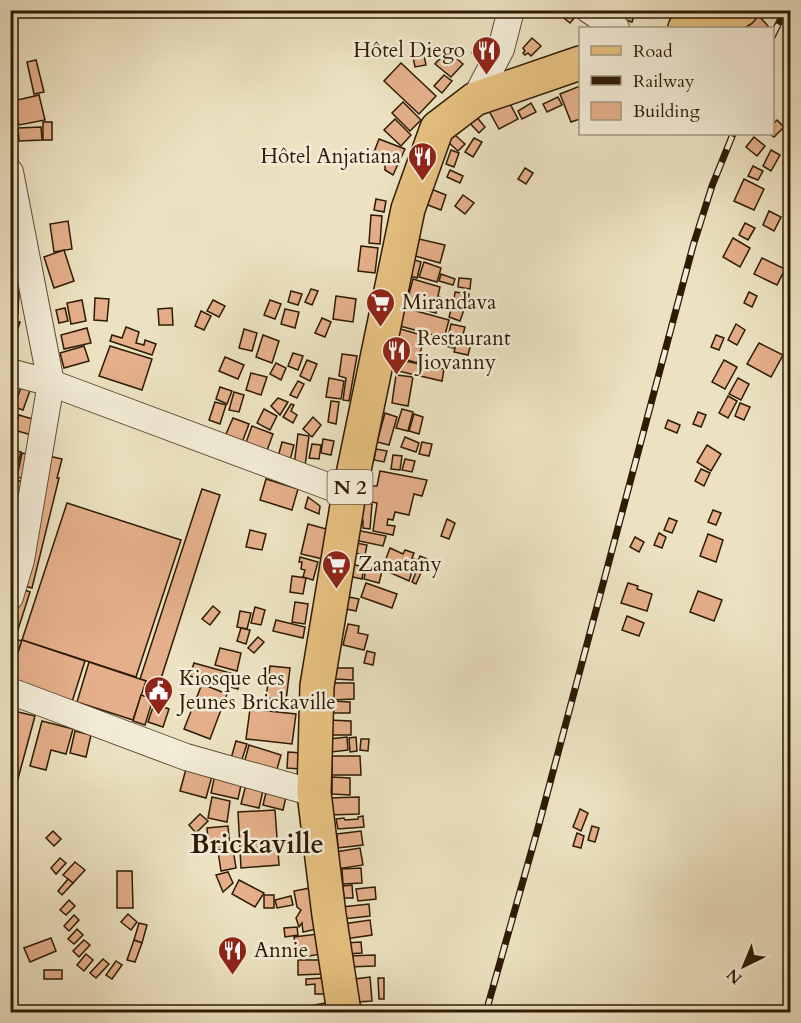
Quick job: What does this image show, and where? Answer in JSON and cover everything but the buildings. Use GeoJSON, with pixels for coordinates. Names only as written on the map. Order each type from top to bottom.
{"type":"FeatureCollection","features":[{"type":"Feature","properties":{"kind":"main road"},"geometry":{"type":"LineString","coordinates":[[690,27],[722,20],[741,10]]}},
{"type":"Feature","properties":{"kind":"main road","name":"N 2"},"geometry":{"type":"LineString","coordinates":[[344,1012],[314,793],[316,686],[349,494],[408,209],[437,128],[475,99],[579,63]]}},
{"type":"Feature","properties":{"kind":"street"},"geometry":{"type":"LineString","coordinates":[[475,99],[501,49],[511,10]]}},
{"type":"Feature","properties":{"kind":"street"},"geometry":{"type":"LineString","coordinates":[[589,10],[614,27]]}},
{"type":"Feature","properties":{"kind":"street"},"geometry":{"type":"LineString","coordinates":[[10,172],[51,383],[21,560],[10,597]]}},
{"type":"Feature","properties":{"kind":"street"},"geometry":{"type":"LineString","coordinates":[[10,372],[51,383],[349,494]]}},
{"type":"Feature","properties":{"kind":"street"},"geometry":{"type":"LineString","coordinates":[[10,691],[186,757],[314,793]]}},
{"type":"Feature","properties":{"kind":"railway"},"geometry":{"type":"LineString","coordinates":[[774,33],[785,10]]}},
{"type":"Feature","properties":{"kind":"railway"},"geometry":{"type":"LineString","coordinates":[[486,1012],[538,828],[693,246],[712,186],[733,135]]}},
{"type":"Feature","properties":{"kind":"place","name":"Hôtel Diego"},"geometry":{"type":"Point","coordinates":[486,76]}},
{"type":"Feature","properties":{"kind":"place","name":"Hôtel Anjatiana"},"geometry":{"type":"Point","coordinates":[422,182]}},
{"type":"Feature","properties":{"kind":"place","name":"Mirandava"},"geometry":{"type":"Point","coordinates":[381,328]}},
{"type":"Feature","properties":{"kind":"place","name":"Restaurant Jiovanny"},"geometry":{"type":"Point","coordinates":[396,376]}},
{"type":"Feature","properties":{"kind":"place","name":"Zanatany"},"geometry":{"type":"Point","coordinates":[337,590]}},
{"type":"Feature","properties":{"kind":"place","name":"Kiosque des Jeunes Brickaville"},"geometry":{"type":"Point","coordinates":[158,716]}},
{"type":"Feature","properties":{"kind":"place","name":"Annie"},"geometry":{"type":"Point","coordinates":[233,976]}},
{"type":"Feature","properties":{"kind":"district","name":"Brickaville"},"geometry":{"type":"Point","coordinates":[257,844]}}]}
